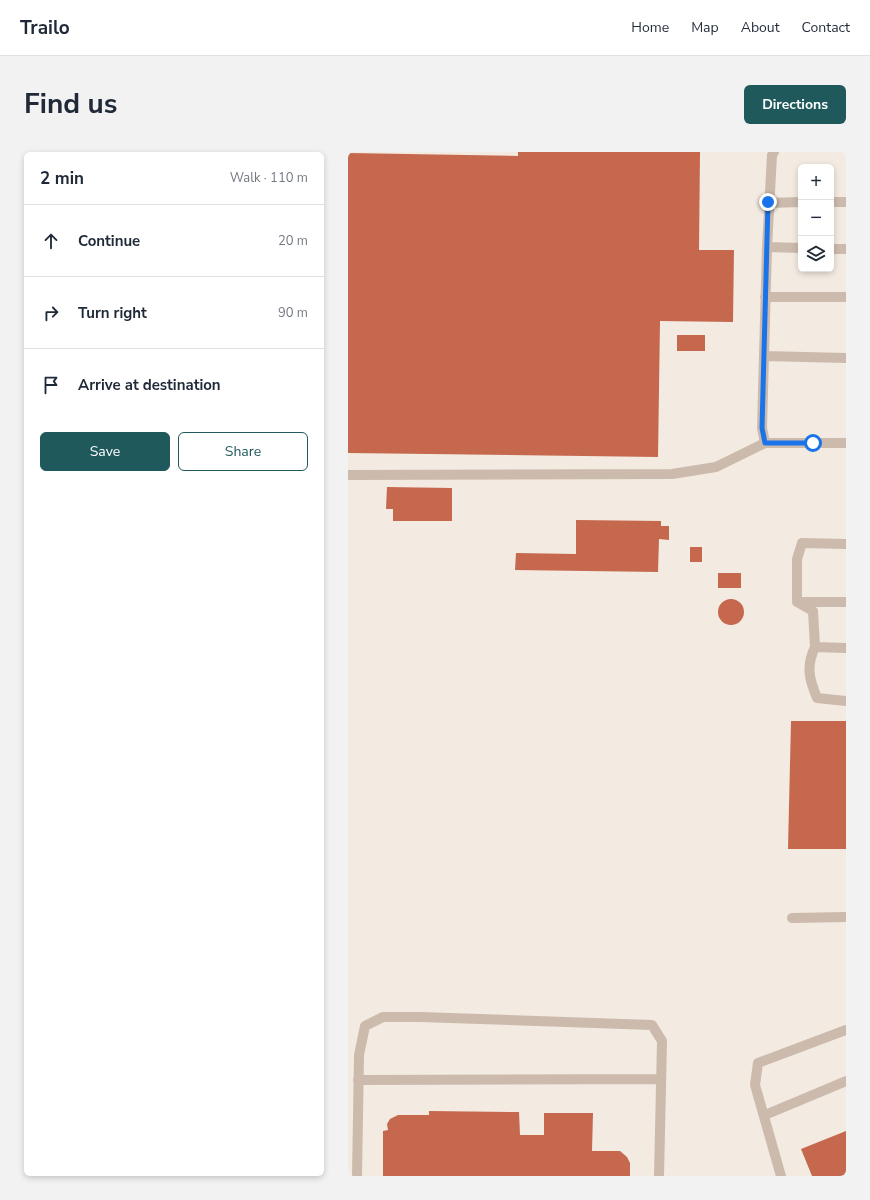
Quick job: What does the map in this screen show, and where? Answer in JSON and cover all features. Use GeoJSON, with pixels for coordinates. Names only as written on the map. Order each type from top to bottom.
{"type":"FeatureCollection","features":[{"type":"Feature","properties":{"kind":"lane"},"geometry":{"type":"LineString","coordinates":[[765,443],[762,428],[765,297],[768,202],[772,155],[774,152]]}},
{"type":"Feature","properties":{"kind":"lane"},"geometry":{"type":"LineString","coordinates":[[768,202],[798,202]]}},
{"type":"Feature","properties":{"kind":"lane"},"geometry":{"type":"LineString","coordinates":[[834,202],[846,202]]}},
{"type":"Feature","properties":{"kind":"lane"},"geometry":{"type":"LineString","coordinates":[[767,248],[798,248]]}},
{"type":"Feature","properties":{"kind":"lane"},"geometry":{"type":"LineString","coordinates":[[834,249],[846,249]]}},
{"type":"Feature","properties":{"kind":"lane"},"geometry":{"type":"LineString","coordinates":[[765,297],[846,297]]}},
{"type":"Feature","properties":{"kind":"lane"},"geometry":{"type":"LineString","coordinates":[[764,356],[846,358]]}},
{"type":"Feature","properties":{"kind":"lane"},"geometry":{"type":"LineString","coordinates":[[348,475],[672,474],[716,467],[765,443],[846,443]]}},
{"type":"Feature","properties":{"kind":"lane"},"geometry":{"type":"LineString","coordinates":[[797,602],[798,559],[802,543],[846,544]]}},
{"type":"Feature","properties":{"kind":"lane"},"geometry":{"type":"LineString","coordinates":[[797,602],[846,602]]}},
{"type":"Feature","properties":{"kind":"lane"},"geometry":{"type":"LineString","coordinates":[[797,602],[813,611],[815,647],[810,659],[810,682],[817,698],[846,701]]}},
{"type":"Feature","properties":{"kind":"lane"},"geometry":{"type":"LineString","coordinates":[[815,647],[846,648]]}},
{"type":"Feature","properties":{"kind":"lane"},"geometry":{"type":"LineString","coordinates":[[792,918],[846,917]]}},
{"type":"Feature","properties":{"kind":"lane"},"geometry":{"type":"LineString","coordinates":[[357,1176],[359,1055],[365,1026],[383,1017],[652,1025],[662,1042],[659,1176]]}},
{"type":"Feature","properties":{"kind":"lane"},"geometry":{"type":"LineString","coordinates":[[781,1176],[765,1115],[755,1085],[758,1063],[846,1030]]}},
{"type":"Feature","properties":{"kind":"lane"},"geometry":{"type":"LineString","coordinates":[[358,1080],[661,1079]]}},
{"type":"Feature","properties":{"kind":"lane"},"geometry":{"type":"LineString","coordinates":[[765,1115],[846,1081]]}},
{"type":"Feature","properties":{"kind":"building"},"geometry":{"type":"Polygon","coordinates":[[[518,152],[700,152],[699,250],[734,250],[733,322],[660,321],[658,457],[348,453],[348,153],[518,156],[518,152]]]}},
{"type":"Feature","properties":{"kind":"building"},"geometry":{"type":"Polygon","coordinates":[[[677,335],[705,335],[705,351],[677,351],[677,335]]]}},
{"type":"Feature","properties":{"kind":"building"},"geometry":{"type":"Polygon","coordinates":[[[387,487],[452,488],[452,521],[393,521],[393,509],[386,509],[387,487]]]}},
{"type":"Feature","properties":{"kind":"building"},"geometry":{"type":"Polygon","coordinates":[[[576,520],[661,521],[661,526],[669,526],[669,540],[659,539],[658,572],[515,570],[516,553],[576,554],[576,520]]]}},
{"type":"Feature","properties":{"kind":"building"},"geometry":{"type":"Polygon","coordinates":[[[690,547],[702,547],[702,562],[690,562],[690,547]]]}},
{"type":"Feature","properties":{"kind":"building"},"geometry":{"type":"Polygon","coordinates":[[[718,573],[741,573],[741,588],[718,588],[718,573]]]}},
{"type":"Feature","properties":{"kind":"building"},"geometry":{"type":"Polygon","coordinates":[[[731,599],[740,603],[744,612],[740,621],[731,625],[722,621],[718,612],[722,603],[731,599]]]}},
{"type":"Feature","properties":{"kind":"building"},"geometry":{"type":"Polygon","coordinates":[[[791,721],[846,721],[846,849],[788,849],[791,721]]]}},
{"type":"Feature","properties":{"kind":"building"},"geometry":{"type":"Polygon","coordinates":[[[429,1111],[519,1112],[520,1135],[544,1135],[544,1113],[593,1113],[592,1151],[620,1151],[627,1157],[630,1163],[630,1176],[383,1176],[383,1131],[388,1130],[387,1124],[390,1119],[398,1115],[429,1115],[429,1111]]]}},
{"type":"Feature","properties":{"kind":"building"},"geometry":{"type":"Polygon","coordinates":[[[846,1131],[846,1176],[812,1176],[801,1149],[846,1131]]]}},
{"type":"Feature","properties":{"kind":"route"},"geometry":{"type":"LineString","coordinates":[[768,202],[762,428],[765,443],[813,443]]}}]}
